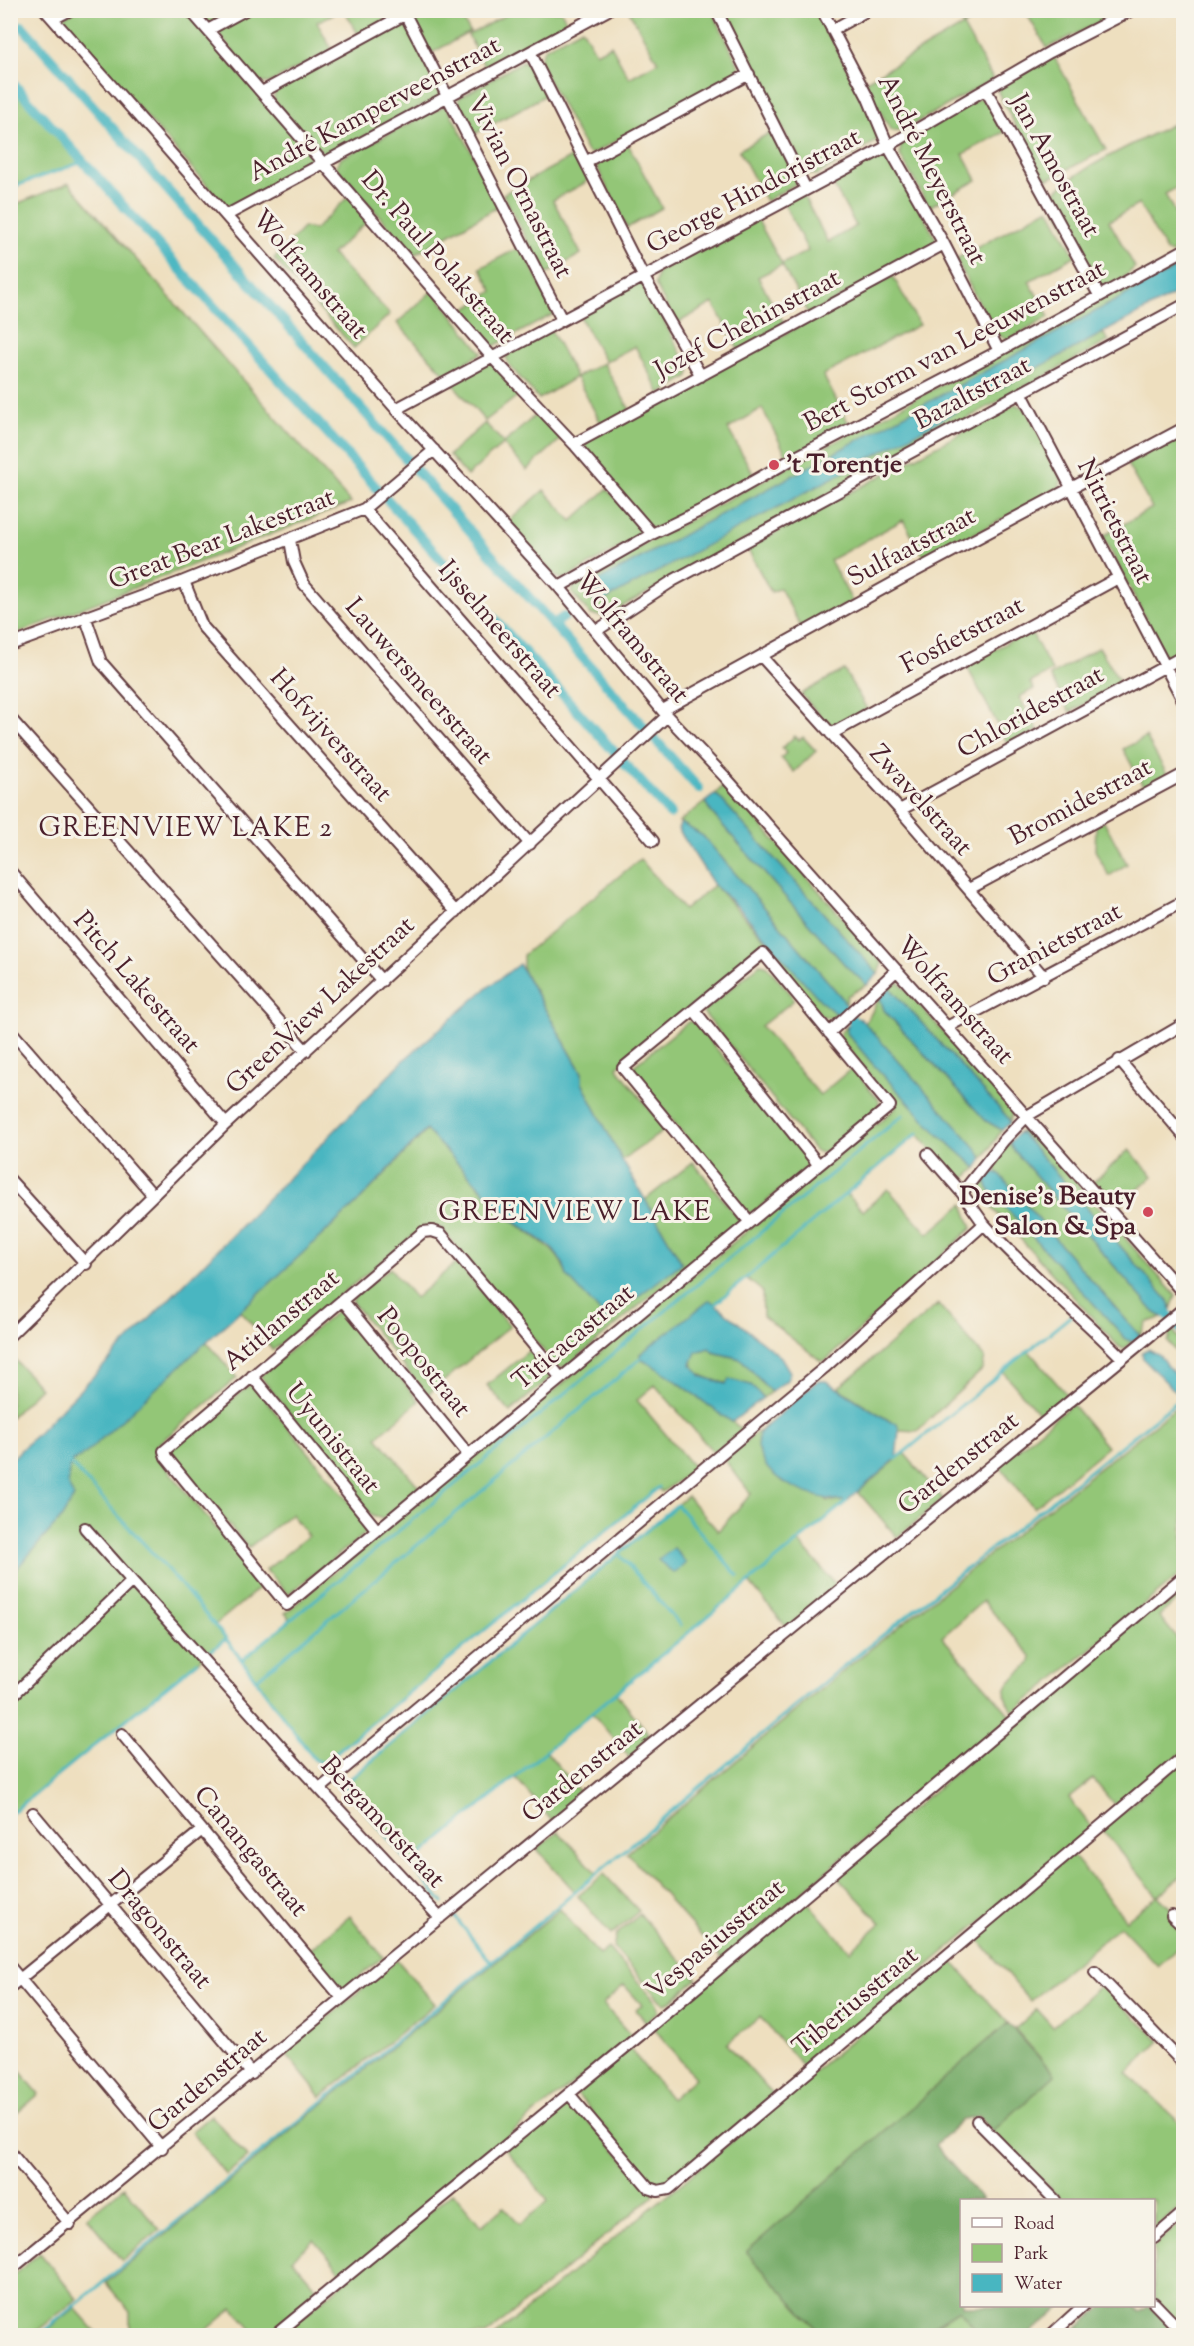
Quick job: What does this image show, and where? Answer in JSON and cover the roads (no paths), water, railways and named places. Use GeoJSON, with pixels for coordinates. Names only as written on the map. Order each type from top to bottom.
{"type":"FeatureCollection","features":[{"type":"Feature","properties":{"kind":"street"},"geometry":{"type":"LineString","coordinates":[[49,15],[70,10]]}},
{"type":"Feature","properties":{"kind":"street","name":"Dr. Paul Polakstraat"},"geometry":{"type":"LineString","coordinates":[[190,10],[491,356],[574,444],[652,534]]}},
{"type":"Feature","properties":{"kind":"street"},"geometry":{"type":"LineString","coordinates":[[208,30],[245,10]]}},
{"type":"Feature","properties":{"kind":"street","name":"André Kamperveenstraat"},"geometry":{"type":"LineString","coordinates":[[227,215],[608,10]]}},
{"type":"Feature","properties":{"kind":"street"},"geometry":{"type":"LineString","coordinates":[[716,10],[806,189]]}},
{"type":"Feature","properties":{"kind":"street","name":"André Meyerstraat"},"geometry":{"type":"LineString","coordinates":[[822,10],[868,98],[888,146],[944,244],[999,351]]}},
{"type":"Feature","properties":{"kind":"street"},"geometry":{"type":"LineString","coordinates":[[832,30],[868,10]]}},
{"type":"Feature","properties":{"kind":"street","name":"George Hindoristraat"},"geometry":{"type":"LineString","coordinates":[[396,409],[491,356],[888,146],[1050,52],[1132,10]]}},
{"type":"Feature","properties":{"kind":"street"},"geometry":{"type":"LineString","coordinates":[[262,92],[407,12]]}},
{"type":"Feature","properties":{"kind":"street","name":"Vivian Ornastraat"},"geometry":{"type":"LineString","coordinates":[[407,12],[562,320]]}},
{"type":"Feature","properties":{"kind":"street","name":"Wolframstraat"},"geometry":{"type":"LineString","coordinates":[[49,15],[227,215],[396,409],[431,453],[559,587],[664,716],[726,778],[1184,1294]]}},
{"type":"Feature","properties":{"kind":"street"},"geometry":{"type":"LineString","coordinates":[[530,52],[643,276],[701,376]]}},
{"type":"Feature","properties":{"kind":"street"},"geometry":{"type":"LineString","coordinates":[[587,161],[749,74]]}},
{"type":"Feature","properties":{"kind":"street","name":"Jan Amostraat"},"geometry":{"type":"LineString","coordinates":[[986,90],[1099,295]]}},
{"type":"Feature","properties":{"kind":"street","name":"Jozef Chehinstraat"},"geometry":{"type":"LineString","coordinates":[[574,444],[944,244]]}},
{"type":"Feature","properties":{"kind":"street","name":"Bert Storm van Leeuwenstraat"},"geometry":{"type":"LineString","coordinates":[[559,587],[652,534],[708,507],[798,456],[999,351],[1184,250]]}},
{"type":"Feature","properties":{"kind":"street","name":"Bazaltstraat"},"geometry":{"type":"LineString","coordinates":[[596,631],[674,580],[1184,305]]}},
{"type":"Feature","properties":{"kind":"street","name":"Nitrietstraat"},"geometry":{"type":"LineString","coordinates":[[1022,394],[1184,702]]}},
{"type":"Feature","properties":{"kind":"street"},"geometry":{"type":"LineString","coordinates":[[1181,430],[1184,441]]}},
{"type":"Feature","properties":{"kind":"street","name":"Sulfaatstraat"},"geometry":{"type":"LineString","coordinates":[[664,716],[761,656],[1181,430]]}},
{"type":"Feature","properties":{"kind":"street","name":"Great Bear Lakestraat"},"geometry":{"type":"LineString","coordinates":[[10,645],[184,581],[364,509],[431,453]]}},
{"type":"Feature","properties":{"kind":"street","name":"Ijsselmeerstraat"},"geometry":{"type":"LineString","coordinates":[[364,509],[653,841]]}},
{"type":"Feature","properties":{"kind":"street","name":"Lauwersmeerstraat"},"geometry":{"type":"LineString","coordinates":[[290,540],[294,562],[304,584],[530,844]]}},
{"type":"Feature","properties":{"kind":"street","name":"Fosfietstraat"},"geometry":{"type":"LineString","coordinates":[[831,734],[1118,578]]}},
{"type":"Feature","properties":{"kind":"street","name":"Hofvijverstraat"},"geometry":{"type":"LineString","coordinates":[[184,581],[202,626],[456,912]]}},
{"type":"Feature","properties":{"kind":"street"},"geometry":{"type":"LineString","coordinates":[[85,616],[101,662],[381,981]]}},
{"type":"Feature","properties":{"kind":"street","name":"Zwavelstraat"},"geometry":{"type":"LineString","coordinates":[[761,656],[900,810],[1044,977]]}},
{"type":"Feature","properties":{"kind":"street","name":"Chloridestraat"},"geometry":{"type":"LineString","coordinates":[[900,810],[1184,656]]}},
{"type":"Feature","properties":{"kind":"street","name":"GreenView Lakestraat"},"geometry":{"type":"LineString","coordinates":[[10,1335],[86,1264],[226,1124],[600,780],[664,716]]}},
{"type":"Feature","properties":{"kind":"street"},"geometry":{"type":"LineString","coordinates":[[10,718],[306,1051]]}},
{"type":"Feature","properties":{"kind":"street","name":"Bromidestraat"},"geometry":{"type":"LineString","coordinates":[[969,889],[1184,774]]}},
{"type":"Feature","properties":{"kind":"street","name":"Pitch Lakestraat"},"geometry":{"type":"LineString","coordinates":[[10,871],[226,1124]]}},
{"type":"Feature","properties":{"kind":"street","name":"Granietstraat"},"geometry":{"type":"LineString","coordinates":[[947,1027],[1184,901]]}},
{"type":"Feature","properties":{"kind":"street"},"geometry":{"type":"LineString","coordinates":[[749,1221],[623,1068],[763,953],[833,1030],[897,970]]}},
{"type":"Feature","properties":{"kind":"street"},"geometry":{"type":"LineString","coordinates":[[694,1011],[819,1164]]}},
{"type":"Feature","properties":{"kind":"street"},"geometry":{"type":"LineString","coordinates":[[962,1193],[1004,1140],[1027,1116],[1119,1060],[1184,1024]]}},
{"type":"Feature","properties":{"kind":"street"},"geometry":{"type":"LineString","coordinates":[[10,1030],[153,1195]]}},
{"type":"Feature","properties":{"kind":"street","name":"Titicacastraat"},"geometry":{"type":"LineString","coordinates":[[287,1605],[890,1106],[833,1030]]}},
{"type":"Feature","properties":{"kind":"street"},"geometry":{"type":"LineString","coordinates":[[1119,1060],[1184,1136]]}},
{"type":"Feature","properties":{"kind":"street"},"geometry":{"type":"LineString","coordinates":[[928,1154],[962,1193],[984,1224],[1011,1253],[1126,1355]]}},
{"type":"Feature","properties":{"kind":"street"},"geometry":{"type":"LineString","coordinates":[[10,1180],[86,1264]]}},
{"type":"Feature","properties":{"kind":"street"},"geometry":{"type":"LineString","coordinates":[[321,1788],[824,1368],[984,1224]]}},
{"type":"Feature","properties":{"kind":"street","name":"Atitlanstraat"},"geometry":{"type":"LineString","coordinates":[[287,1605],[166,1457],[164,1451],[423,1232],[432,1231],[441,1234],[561,1378]]}},
{"type":"Feature","properties":{"kind":"street","name":"Poopostraat"},"geometry":{"type":"LineString","coordinates":[[343,1301],[468,1454]]}},
{"type":"Feature","properties":{"kind":"street","name":"Gardenstraat"},"geometry":{"type":"LineString","coordinates":[[10,2270],[70,2224],[1182,1309]]}},
{"type":"Feature","properties":{"kind":"street","name":"Uyunistraat"},"geometry":{"type":"LineString","coordinates":[[252,1376],[377,1530]]}},
{"type":"Feature","properties":{"kind":"street","name":"Bergamotstraat"},"geometry":{"type":"LineString","coordinates":[[85,1528],[291,1758],[440,1918]]}},
{"type":"Feature","properties":{"kind":"street","name":"Vespasiusstraat"},"geometry":{"type":"LineString","coordinates":[[274,2336],[569,2094],[1184,1576]]}},
{"type":"Feature","properties":{"kind":"street"},"geometry":{"type":"LineString","coordinates":[[10,1698],[132,1581]]}},
{"type":"Feature","properties":{"kind":"street","name":"Canangastraat"},"geometry":{"type":"LineString","coordinates":[[122,1734],[342,1998]]}},
{"type":"Feature","properties":{"kind":"street","name":"Tiberiusstraat"},"geometry":{"type":"LineString","coordinates":[[569,2094],[649,2188],[658,2191],[669,2189],[1184,1756]]}},
{"type":"Feature","properties":{"kind":"street","name":"Dragonstraat"},"geometry":{"type":"LineString","coordinates":[[33,1813],[110,1908],[252,2074]]}},
{"type":"Feature","properties":{"kind":"street"},"geometry":{"type":"LineString","coordinates":[[10,1987],[110,1908],[202,1830]]}},
{"type":"Feature","properties":{"kind":"street"},"geometry":{"type":"LineString","coordinates":[[1172,1916],[1184,1927]]}},
{"type":"Feature","properties":{"kind":"street"},"geometry":{"type":"LineString","coordinates":[[10,1967],[162,2148]]}},
{"type":"Feature","properties":{"kind":"street"},"geometry":{"type":"LineString","coordinates":[[1095,1972],[1184,2064]]}},
{"type":"Feature","properties":{"kind":"street"},"geometry":{"type":"LineString","coordinates":[[977,2121],[1054,2199]]}},
{"type":"Feature","properties":{"kind":"street"},"geometry":{"type":"LineString","coordinates":[[10,2152],[70,2224]]}},
{"type":"Feature","properties":{"kind":"street"},"geometry":{"type":"LineString","coordinates":[[1155,2237],[1184,2212]]}},
{"type":"Feature","properties":{"kind":"street"},"geometry":{"type":"LineString","coordinates":[[1155,2304],[1184,2334]]}},
{"type":"Feature","properties":{"kind":"street"},"geometry":{"type":"LineString","coordinates":[[1050,2336],[1082,2307]]}},
{"type":"Feature","properties":{"kind":"water"},"geometry":{"type":"Polygon","coordinates":[[[1183,264],[1183,290],[601,602],[594,602],[588,594],[589,587],[596,582],[1183,264]]]}},
{"type":"Feature","properties":{"kind":"water"},"geometry":{"type":"Polygon","coordinates":[[[714,795],[718,796],[878,974],[867,985],[846,966],[711,812],[705,802],[714,795]]]}},
{"type":"Feature","properties":{"kind":"water"},"geometry":{"type":"Polygon","coordinates":[[[681,823],[703,836],[842,998],[846,1006],[836,1014],[822,1002],[739,908],[714,885],[678,829],[681,823]]]}},
{"type":"Feature","properties":{"kind":"water"},"geometry":{"type":"Polygon","coordinates":[[[519,964],[582,1073],[582,1083],[622,1160],[682,1263],[607,1320],[567,1276],[563,1263],[551,1247],[512,1220],[426,1130],[358,1202],[85,1454],[70,1463],[68,1485],[74,1497],[62,1517],[11,1575],[11,1460],[405,1059],[482,992],[519,964]]]}},
{"type":"Feature","properties":{"kind":"water"},"geometry":{"type":"Polygon","coordinates":[[[890,988],[1008,1118],[1010,1123],[1002,1130],[986,1121],[884,1010],[880,997],[890,988]]]}},
{"type":"Feature","properties":{"kind":"water"},"geometry":{"type":"Polygon","coordinates":[[[856,1018],[861,1019],[976,1148],[983,1159],[977,1168],[937,1133],[847,1033],[847,1026],[856,1018]]]}},
{"type":"Feature","properties":{"kind":"water"},"geometry":{"type":"Polygon","coordinates":[[[1018,1133],[1022,1134],[1170,1303],[1171,1309],[1162,1317],[1154,1312],[1012,1148],[1010,1142],[1018,1133]]]}},
{"type":"Feature","properties":{"kind":"water"},"geometry":{"type":"Polygon","coordinates":[[[991,1172],[998,1173],[1140,1336],[1132,1342],[1126,1339],[988,1188],[985,1178],[991,1172]]]}},
{"type":"Feature","properties":{"kind":"water"},"geometry":{"type":"Polygon","coordinates":[[[710,1300],[781,1357],[790,1372],[787,1380],[771,1392],[741,1359],[713,1352],[709,1348],[696,1352],[691,1364],[701,1376],[726,1384],[729,1379],[751,1385],[763,1398],[732,1422],[664,1373],[640,1359],[640,1354],[710,1300]]]}},
{"type":"Feature","properties":{"kind":"water"},"geometry":{"type":"Polygon","coordinates":[[[1148,1349],[1158,1354],[1183,1385],[1183,1399],[1143,1359],[1142,1352],[1148,1349]]]}},
{"type":"Feature","properties":{"kind":"water"},"geometry":{"type":"Polygon","coordinates":[[[817,1381],[826,1381],[891,1422],[897,1423],[899,1430],[896,1459],[847,1501],[817,1496],[787,1484],[769,1469],[762,1460],[757,1447],[759,1433],[817,1381]]]}},
{"type":"Feature","properties":{"kind":"water"},"geometry":{"type":"Polygon","coordinates":[[[674,1548],[686,1563],[674,1573],[658,1560],[674,1548]]]}},
{"type":"Feature","properties":{"kind":"waterway"},"geometry":{"type":"LineString","coordinates":[[22,26],[699,789]]}},
{"type":"Feature","properties":{"kind":"waterway"},"geometry":{"type":"LineString","coordinates":[[10,80],[670,814]]}},
{"type":"Feature","properties":{"kind":"waterway"},"geometry":{"type":"LineString","coordinates":[[10,188],[85,161]]}},
{"type":"Feature","properties":{"kind":"waterway"},"geometry":{"type":"LineString","coordinates":[[552,625],[564,617]]}},
{"type":"Feature","properties":{"kind":"waterway"},"geometry":{"type":"LineString","coordinates":[[833,998],[862,1031]]}},
{"type":"Feature","properties":{"kind":"waterway"},"geometry":{"type":"LineString","coordinates":[[242,1660],[903,1115]]}},
{"type":"Feature","properties":{"kind":"waterway"},"geometry":{"type":"LineString","coordinates":[[714,1305],[918,1133]]}},
{"type":"Feature","properties":{"kind":"waterway"},"geometry":{"type":"LineString","coordinates":[[1158,1304],[1184,1332]]}},
{"type":"Feature","properties":{"kind":"waterway"},"geometry":{"type":"LineString","coordinates":[[896,1459],[1073,1314]]}},
{"type":"Feature","properties":{"kind":"waterway"},"geometry":{"type":"LineString","coordinates":[[257,1679],[640,1359]]}},
{"type":"Feature","properties":{"kind":"waterway"},"geometry":{"type":"LineString","coordinates":[[38,2336],[492,1962],[835,1673],[1184,1396]]}},
{"type":"Feature","properties":{"kind":"waterway"},"geometry":{"type":"LineString","coordinates":[[70,1463],[177,1580],[226,1639],[315,1760],[323,1763],[659,1487]]}},
{"type":"Feature","properties":{"kind":"waterway"},"geometry":{"type":"LineString","coordinates":[[410,1864],[847,1501]]}},
{"type":"Feature","properties":{"kind":"waterway"},"geometry":{"type":"LineString","coordinates":[[443,1903],[343,1785],[677,1505],[738,1576]]}},
{"type":"Feature","properties":{"kind":"waterway"},"geometry":{"type":"LineString","coordinates":[[619,1554],[680,1625]]}},
{"type":"Feature","properties":{"kind":"waterway"},"geometry":{"type":"LineString","coordinates":[[211,1651],[226,1639]]}},
{"type":"Feature","properties":{"kind":"waterway"},"geometry":{"type":"LineString","coordinates":[[10,1814],[197,1662]]}},
{"type":"Feature","properties":{"kind":"waterway"},"geometry":{"type":"LineString","coordinates":[[455,1917],[491,1962]]}},
{"type":"Feature","properties":{"kind":"place","name":"'t Torentje"},"geometry":{"type":"Point","coordinates":[774,465]}},
{"type":"Feature","properties":{"kind":"place","name":"Denise's Beauty Salon & Spa"},"geometry":{"type":"Point","coordinates":[1148,1212]}},
{"type":"Feature","properties":{"kind":"district","name":"GREENVIEW LAKE 2"},"geometry":{"type":"Point","coordinates":[186,829]}},
{"type":"Feature","properties":{"kind":"district","name":"GREENVIEW LAKE"},"geometry":{"type":"Point","coordinates":[575,1213]}}]}
